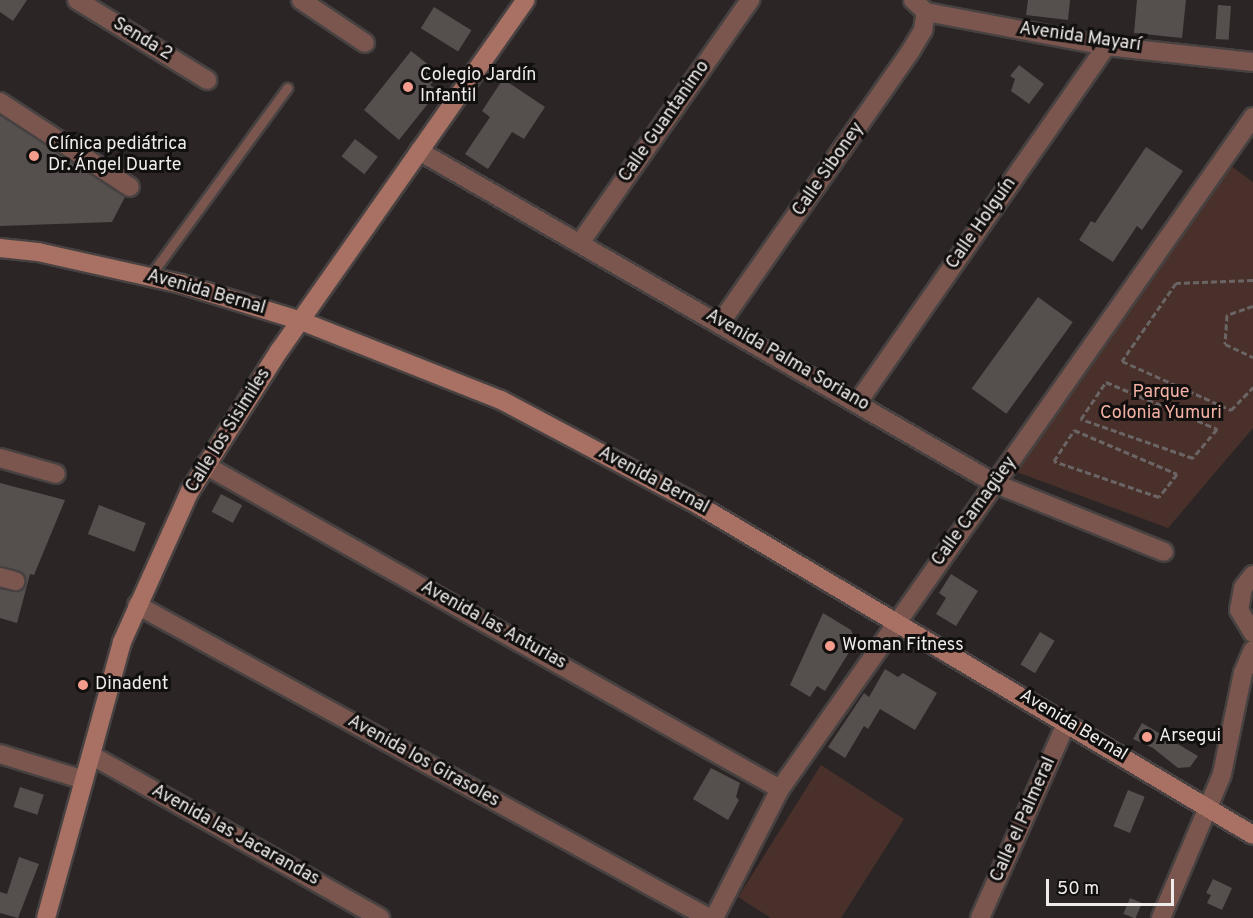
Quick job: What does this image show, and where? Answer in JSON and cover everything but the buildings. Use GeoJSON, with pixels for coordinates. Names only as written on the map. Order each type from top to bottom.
{"type":"FeatureCollection","features":[{"type":"Feature","properties":{"kind":"main road","name":"Calle los Sisimiles"},"geometry":{"type":"LineString","coordinates":[[46,918],[120,652],[137,605],[205,465],[419,150],[526,0]]}},
{"type":"Feature","properties":{"kind":"main road","name":"Avenida Bernal"},"geometry":{"type":"LineString","coordinates":[[0,248],[38,252],[150,276],[301,321],[501,400],[700,506],[1067,722],[1253,836]]}},
{"type":"Feature","properties":{"kind":"street","name":"Senda 2"},"geometry":{"type":"LineString","coordinates":[[77,0],[207,80]]}},
{"type":"Feature","properties":{"kind":"street"},"geometry":{"type":"LineString","coordinates":[[301,0],[365,43]]}},
{"type":"Feature","properties":{"kind":"street","name":"Calle Guantanimo"},"geometry":{"type":"LineString","coordinates":[[580,243],[750,0]]}},
{"type":"Feature","properties":{"kind":"street","name":"Avenida Mayarí"},"geometry":{"type":"LineString","coordinates":[[919,6],[1106,46],[1253,62]]}},
{"type":"Feature","properties":{"kind":"street","name":"Calle Siboney"},"geometry":{"type":"LineString","coordinates":[[721,322],[910,52],[923,30],[919,6]]}},
{"type":"Feature","properties":{"kind":"street","name":"Calle Holguín"},"geometry":{"type":"LineString","coordinates":[[858,402],[1106,46]]}},
{"type":"Feature","properties":{"kind":"street"},"geometry":{"type":"LineString","coordinates":[[0,102],[130,187]]}},
{"type":"Feature","properties":{"kind":"street","name":"Calle Camagüey"},"geometry":{"type":"LineString","coordinates":[[714,918],[780,789],[1253,117]]}},
{"type":"Feature","properties":{"kind":"street","name":"Avenida Palma Soriano"},"geometry":{"type":"LineString","coordinates":[[419,150],[721,322],[996,484],[1164,552]]}},
{"type":"Feature","properties":{"kind":"street"},"geometry":{"type":"LineString","coordinates":[[0,458],[56,474]]}},
{"type":"Feature","properties":{"kind":"street","name":"Avenida las Anturias"},"geometry":{"type":"LineString","coordinates":[[205,465],[780,789]]}},
{"type":"Feature","properties":{"kind":"street"},"geometry":{"type":"LineString","coordinates":[[1253,575],[1243,588],[1239,610],[1253,633]]}},
{"type":"Feature","properties":{"kind":"street","name":"Avenida los Girasoles"},"geometry":{"type":"LineString","coordinates":[[137,605],[709,918]]}},
{"type":"Feature","properties":{"kind":"street"},"geometry":{"type":"LineString","coordinates":[[1161,918],[1222,774],[1243,673],[1253,650]]}},
{"type":"Feature","properties":{"kind":"street","name":"Calle el Palmeral"},"geometry":{"type":"LineString","coordinates":[[980,918],[1067,722]]}},
{"type":"Feature","properties":{"kind":"street"},"geometry":{"type":"LineString","coordinates":[[0,754],[84,780]]}},
{"type":"Feature","properties":{"kind":"street","name":"Avenida las Jacarandas"},"geometry":{"type":"LineString","coordinates":[[91,755],[380,918]]}},
{"type":"Feature","properties":{"kind":"lane"},"geometry":{"type":"LineString","coordinates":[[150,276],[286,88]]}},
{"type":"Feature","properties":{"kind":"path"},"geometry":{"type":"LineString","coordinates":[[1253,280],[1176,283],[1122,361],[1231,410],[1253,387]]}},
{"type":"Feature","properties":{"kind":"path"},"geometry":{"type":"LineString","coordinates":[[1253,306],[1227,315],[1225,344],[1253,357]]}},
{"type":"Feature","properties":{"kind":"path"},"geometry":{"type":"LineString","coordinates":[[1106,382],[1217,429],[1192,458],[1082,418],[1106,382]]}},
{"type":"Feature","properties":{"kind":"path"},"geometry":{"type":"LineString","coordinates":[[1074,430],[1177,474],[1159,497],[1075,468],[1054,461],[1074,430]]}},
{"type":"Feature","properties":{"kind":"green space","name":"Parque Colonia Yumuri"},"geometry":{"type":"Polygon","coordinates":[[[1227,163],[1253,182],[1253,428],[1168,528],[1011,470],[1227,163]]]}},
{"type":"Feature","properties":{"kind":"green space"},"geometry":{"type":"Polygon","coordinates":[[[821,765],[904,819],[841,918],[771,918],[738,897],[821,765]]]}},
{"type":"Feature","properties":{"kind":"place","name":"Colegio Jardín Infantil"},"geometry":{"type":"Point","coordinates":[408,87]}},
{"type":"Feature","properties":{"kind":"place","name":"Clínica pediátrica Dr. Ángel Duarte"},"geometry":{"type":"Point","coordinates":[34,156]}},
{"type":"Feature","properties":{"kind":"place","name":"Woman Fitness"},"geometry":{"type":"Point","coordinates":[830,646]}},
{"type":"Feature","properties":{"kind":"place","name":"Dinadent"},"geometry":{"type":"Point","coordinates":[83,685]}},
{"type":"Feature","properties":{"kind":"place","name":"Arsegui"},"geometry":{"type":"Point","coordinates":[1147,737]}}]}
